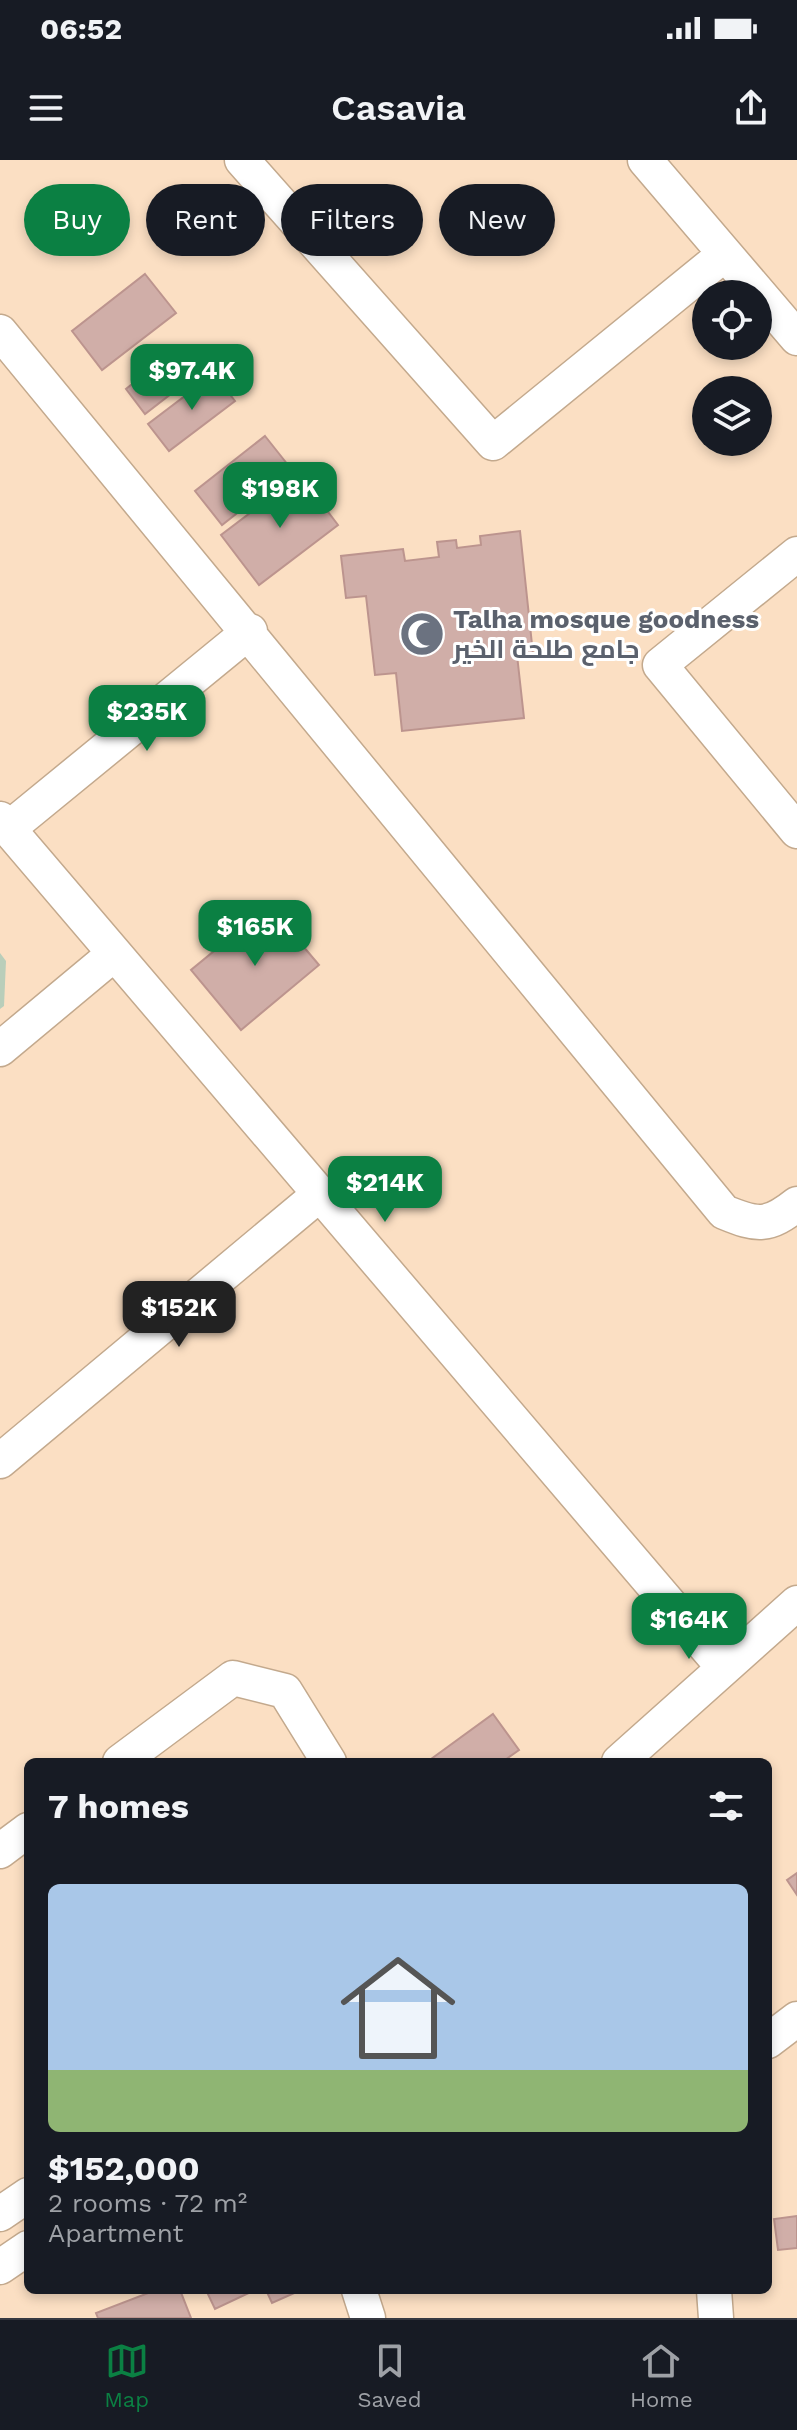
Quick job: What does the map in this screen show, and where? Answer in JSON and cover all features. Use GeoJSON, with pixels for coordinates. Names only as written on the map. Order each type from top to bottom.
{"type":"FeatureCollection","features":[{"type":"Feature","properties":{"kind":"street"},"geometry":{"type":"LineString","coordinates":[[242,160],[493,443],[725,254]]}},
{"type":"Feature","properties":{"kind":"street"},"geometry":{"type":"LineString","coordinates":[[645,160],[797,338]]}},
{"type":"Feature","properties":{"kind":"street"},"geometry":{"type":"LineString","coordinates":[[0,332],[250,631],[724,1212],[747,1221],[775,1221],[797,1204]]}},
{"type":"Feature","properties":{"kind":"street"},"geometry":{"type":"LineString","coordinates":[[797,554],[660,665],[797,831]]}},
{"type":"Feature","properties":{"kind":"street"},"geometry":{"type":"LineString","coordinates":[[250,631],[4,824],[724,1668]]}},
{"type":"Feature","properties":{"kind":"street"},"geometry":{"type":"LineString","coordinates":[[0,1049],[114,954]]}},
{"type":"Feature","properties":{"kind":"street"},"geometry":{"type":"LineString","coordinates":[[0,1461],[321,1193]]}},
{"type":"Feature","properties":{"kind":"street"},"geometry":{"type":"LineString","coordinates":[[623,1758],[797,1603]]}},
{"type":"Feature","properties":{"kind":"street"},"geometry":{"type":"LineString","coordinates":[[125,1758],[233,1678],[285,1691],[327,1758]]}},
{"type":"Feature","properties":{"kind":"street"},"geometry":{"type":"LineString","coordinates":[[0,1851],[24,1833]]}},
{"type":"Feature","properties":{"kind":"street"},"geometry":{"type":"LineString","coordinates":[[772,2038],[797,2019]]}},
{"type":"Feature","properties":{"kind":"street"},"geometry":{"type":"LineString","coordinates":[[0,2214],[24,2198]]}},
{"type":"Feature","properties":{"kind":"street"},"geometry":{"type":"LineString","coordinates":[[0,2267],[24,2251]]}},
{"type":"Feature","properties":{"kind":"street"},"geometry":{"type":"LineString","coordinates":[[360,2294],[368,2318]]}},
{"type":"Feature","properties":{"kind":"street"},"geometry":{"type":"LineString","coordinates":[[714,2294],[716,2318]]}},
{"type":"Feature","properties":{"kind":"green space"},"geometry":{"type":"Polygon","coordinates":[[[0,953],[6,961],[4,1006],[0,1009],[0,953]]]}},
{"type":"Feature","properties":{"kind":"building"},"geometry":{"type":"Polygon","coordinates":[[[145,274],[176,313],[102,370],[72,331],[145,274]]]}},
{"type":"Feature","properties":{"kind":"building"},"geometry":{"type":"Polygon","coordinates":[[[178,347],[198,373],[145,414],[126,389],[178,347]]]}},
{"type":"Feature","properties":{"kind":"building"},"geometry":{"type":"Polygon","coordinates":[[[214,374],[235,401],[169,451],[148,424],[214,374]]]}},
{"type":"Feature","properties":{"kind":"building"},"geometry":{"type":"Polygon","coordinates":[[[265,436],[292,470],[222,525],[195,491],[265,436]]]}},
{"type":"Feature","properties":{"kind":"building"},"geometry":{"type":"Polygon","coordinates":[[[300,475],[338,525],[259,585],[221,535],[300,475]]]}},
{"type":"Feature","properties":{"kind":"building"},"geometry":{"type":"Polygon","coordinates":[[[520,531],[533,654],[517,655],[524,718],[402,731],[396,673],[375,675],[366,596],[346,598],[341,556],[403,549],[405,561],[439,557],[437,542],[456,540],[457,548],[481,545],[480,536],[520,531]]]}},
{"type":"Feature","properties":{"kind":"building"},"geometry":{"type":"Polygon","coordinates":[[[269,906],[319,965],[241,1030],[191,970],[269,906]]]}},
{"type":"Feature","properties":{"kind":"building"},"geometry":{"type":"Polygon","coordinates":[[[493,1714],[519,1750],[508,1758],[432,1758],[493,1714]]]}},
{"type":"Feature","properties":{"kind":"building"},"geometry":{"type":"Polygon","coordinates":[[[797,1873],[797,1895],[787,1880],[797,1873]]]}},
{"type":"Feature","properties":{"kind":"building"},"geometry":{"type":"Polygon","coordinates":[[[797,2216],[797,2248],[778,2250],[774,2219],[797,2216]]]}},
{"type":"Feature","properties":{"kind":"building"},"geometry":{"type":"Polygon","coordinates":[[[146,2294],[182,2294],[191,2318],[98,2318],[96,2313],[146,2294]]]}},
{"type":"Feature","properties":{"kind":"building"},"geometry":{"type":"Polygon","coordinates":[[[208,2294],[247,2294],[215,2309],[208,2294]]]}},
{"type":"Feature","properties":{"kind":"building"},"geometry":{"type":"Polygon","coordinates":[[[268,2294],[292,2294],[272,2303],[268,2294]]]}},
{"type":"Feature","properties":{"kind":"place","name":"Talha mosque goodness جامع طلحة الخير"},"geometry":{"type":"Point","coordinates":[422,634]}}]}
